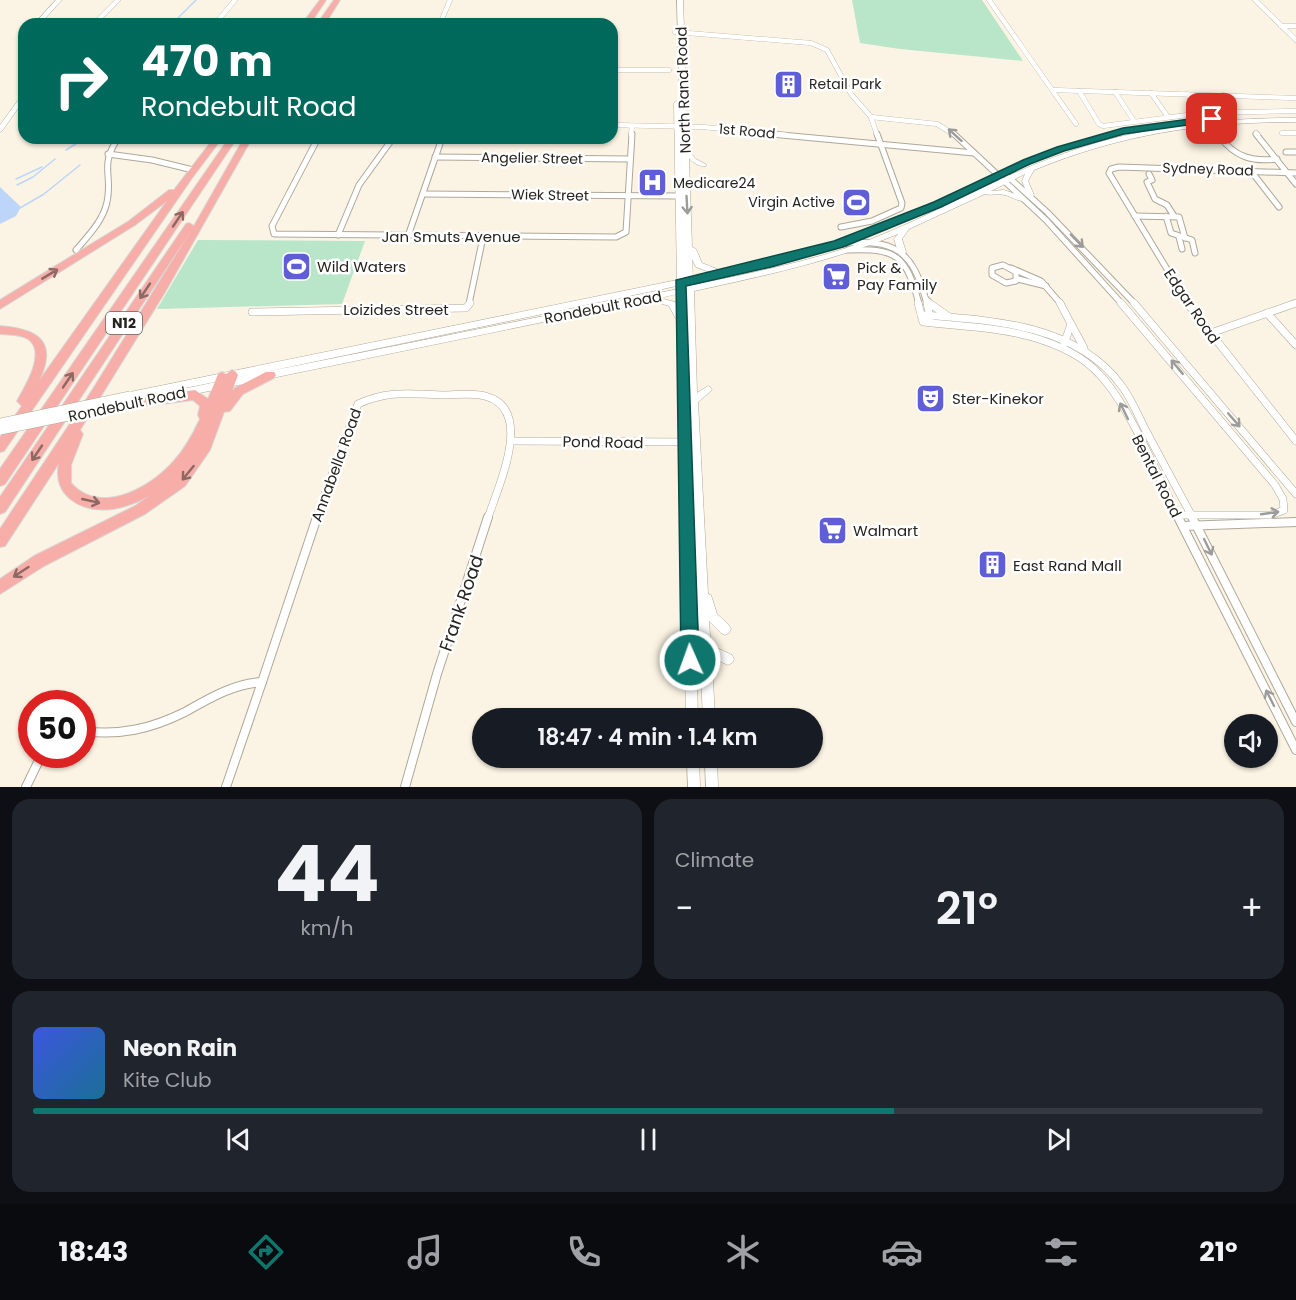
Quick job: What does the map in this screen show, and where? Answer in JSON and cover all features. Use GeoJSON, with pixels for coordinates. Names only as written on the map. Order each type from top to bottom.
{"type":"FeatureCollection","features":[{"type":"Feature","properties":{"kind":"highway"},"geometry":{"type":"LineString","coordinates":[[311,18],[325,0]]}},
{"type":"Feature","properties":{"kind":"highway"},"geometry":{"type":"LineString","coordinates":[[314,18],[325,0]]}},
{"type":"Feature","properties":{"kind":"highway"},"geometry":{"type":"LineString","coordinates":[[325,18],[337,0]]}},
{"type":"Feature","properties":{"kind":"highway"},"geometry":{"type":"LineString","coordinates":[[0,305],[132,223],[177,189],[213,144]]}},
{"type":"Feature","properties":{"kind":"highway","name":"N12"},"geometry":{"type":"LineString","coordinates":[[0,480],[229,144]]}},
{"type":"Feature","properties":{"kind":"highway","name":"N12"},"geometry":{"type":"LineString","coordinates":[[0,508],[244,144]]}},
{"type":"Feature","properties":{"kind":"highway"},"geometry":{"type":"LineString","coordinates":[[0,541],[102,382],[199,224],[245,144]]}},
{"type":"Feature","properties":{"kind":"highway"},"geometry":{"type":"LineString","coordinates":[[0,447],[193,170]]}},
{"type":"Feature","properties":{"kind":"highway"},"geometry":{"type":"LineString","coordinates":[[0,330],[23,331],[39,342],[43,350],[41,367],[0,438]]}},
{"type":"Feature","properties":{"kind":"highway"},"geometry":{"type":"LineString","coordinates":[[0,587],[39,561],[155,501],[180,482],[206,446],[233,397],[246,387],[270,375]]}},
{"type":"Feature","properties":{"kind":"highway"},"geometry":{"type":"LineString","coordinates":[[102,382],[78,432],[66,464],[65,485],[81,499],[102,503],[132,498],[158,484],[181,462],[226,380]]}},
{"type":"Feature","properties":{"kind":"highway"},"geometry":{"type":"LineString","coordinates":[[206,446],[226,380]]}},
{"type":"Feature","properties":{"kind":"highway"},"geometry":{"type":"LineString","coordinates":[[132,401],[182,395],[199,396],[206,404],[202,425]]}},
{"type":"Feature","properties":{"kind":"main road"},"geometry":{"type":"LineString","coordinates":[[42,18],[58,0]]}},
{"type":"Feature","properties":{"kind":"main road","name":"North Rand Road"},"geometry":{"type":"LineString","coordinates":[[677,4],[681,126],[686,151],[694,400],[689,442],[692,708]]}},
{"type":"Feature","properties":{"kind":"main road","name":"North Rand Road"},"geometry":{"type":"LineString","coordinates":[[678,32],[681,48],[678,196],[682,332],[689,442],[702,567],[708,708]]}},
{"type":"Feature","properties":{"kind":"main road"},"geometry":{"type":"LineString","coordinates":[[681,48],[690,56]]}},
{"type":"Feature","properties":{"kind":"main road"},"geometry":{"type":"LineString","coordinates":[[0,131],[18,106]]}},
{"type":"Feature","properties":{"kind":"main road","name":"Rondebult Road"},"geometry":{"type":"LineString","coordinates":[[0,430],[647,291],[691,285],[846,250],[913,226],[1031,169],[1100,143],[1164,129],[1235,121],[1296,118]]}},
{"type":"Feature","properties":{"kind":"main road","name":"Rondebult Road"},"geometry":{"type":"LineString","coordinates":[[691,285],[726,273],[838,244],[880,229],[1060,149],[1123,131],[1194,120],[1296,118]]}},
{"type":"Feature","properties":{"kind":"main road"},"geometry":{"type":"LineString","coordinates":[[686,151],[694,160],[703,165],[687,177]]}},
{"type":"Feature","properties":{"kind":"main road"},"geometry":{"type":"LineString","coordinates":[[1030,195],[1025,181],[1031,169]]}},
{"type":"Feature","properties":{"kind":"main road"},"geometry":{"type":"LineString","coordinates":[[982,194],[1004,192],[1022,199]]}},
{"type":"Feature","properties":{"kind":"main road"},"geometry":{"type":"LineString","coordinates":[[862,224],[880,229]]}},
{"type":"Feature","properties":{"kind":"main road"},"geometry":{"type":"LineString","coordinates":[[902,252],[897,238],[913,226]]}},
{"type":"Feature","properties":{"kind":"main road"},"geometry":{"type":"LineString","coordinates":[[689,239],[699,265],[726,273]]}},
{"type":"Feature","properties":{"kind":"main road"},"geometry":{"type":"LineString","coordinates":[[647,291],[670,282],[680,267]]}},
{"type":"Feature","properties":{"kind":"main road","name":"Rondebult Road"},"geometry":{"type":"LineString","coordinates":[[226,380],[270,375],[637,300],[681,287]]}},
{"type":"Feature","properties":{"kind":"main road"},"geometry":{"type":"LineString","coordinates":[[637,300],[657,299],[672,304],[678,312],[682,332]]}},
{"type":"Feature","properties":{"kind":"main road"},"geometry":{"type":"LineString","coordinates":[[694,400],[708,390]]}},
{"type":"Feature","properties":{"kind":"main road","name":"Rondebult Road"},"geometry":{"type":"LineString","coordinates":[[0,423],[132,401]]}},
{"type":"Feature","properties":{"kind":"main road"},"geometry":{"type":"LineString","coordinates":[[702,567],[709,607],[718,625],[724,629]]}},
{"type":"Feature","properties":{"kind":"main road"},"geometry":{"type":"LineString","coordinates":[[706,659],[717,654],[728,659]]}},
{"type":"Feature","properties":{"kind":"main road"},"geometry":{"type":"LineString","coordinates":[[693,768],[694,787]]}},
{"type":"Feature","properties":{"kind":"main road"},"geometry":{"type":"LineString","coordinates":[[711,768],[712,787]]}},
{"type":"Feature","properties":{"kind":"street"},"geometry":{"type":"LineString","coordinates":[[100,18],[118,0]]}},
{"type":"Feature","properties":{"kind":"street"},"geometry":{"type":"LineString","coordinates":[[220,18],[236,0]]}},
{"type":"Feature","properties":{"kind":"street"},"geometry":{"type":"LineString","coordinates":[[442,18],[450,0]]}},
{"type":"Feature","properties":{"kind":"street"},"geometry":{"type":"LineString","coordinates":[[989,0],[1076,124]]}},
{"type":"Feature","properties":{"kind":"street"},"geometry":{"type":"LineString","coordinates":[[1255,0],[1296,40]]}},
{"type":"Feature","properties":{"kind":"street"},"geometry":{"type":"LineString","coordinates":[[1281,26],[1296,26]]}},
{"type":"Feature","properties":{"kind":"street"},"geometry":{"type":"LineString","coordinates":[[678,32],[817,44],[827,50],[851,93],[871,117],[902,206],[890,214],[862,224],[841,227]]}},
{"type":"Feature","properties":{"kind":"street"},"geometry":{"type":"LineString","coordinates":[[618,70],[669,70]]}},
{"type":"Feature","properties":{"kind":"street"},"geometry":{"type":"LineString","coordinates":[[1053,90],[1296,98]]}},
{"type":"Feature","properties":{"kind":"street"},"geometry":{"type":"LineString","coordinates":[[1079,91],[1101,126],[1203,113],[1296,111]]}},
{"type":"Feature","properties":{"kind":"street"},"geometry":{"type":"LineString","coordinates":[[1115,92],[1134,121]]}},
{"type":"Feature","properties":{"kind":"street"},"geometry":{"type":"LineString","coordinates":[[1151,93],[1168,117]]}},
{"type":"Feature","properties":{"kind":"street"},"geometry":{"type":"LineString","coordinates":[[1187,94],[1203,113]]}},
{"type":"Feature","properties":{"kind":"street"},"geometry":{"type":"LineString","coordinates":[[1223,95],[1236,111]]}},
{"type":"Feature","properties":{"kind":"street"},"geometry":{"type":"LineString","coordinates":[[1258,96],[1271,110]]}},
{"type":"Feature","properties":{"kind":"street"},"geometry":{"type":"LineString","coordinates":[[871,117],[940,125],[1030,195],[1121,288],[1296,494]]}},
{"type":"Feature","properties":{"kind":"street","name":"1st Road"},"geometry":{"type":"LineString","coordinates":[[618,126],[681,126],[975,153]]}},
{"type":"Feature","properties":{"kind":"street"},"geometry":{"type":"LineString","coordinates":[[628,196],[632,126]]}},
{"type":"Feature","properties":{"kind":"street"},"geometry":{"type":"LineString","coordinates":[[1256,133],[1296,183]]}},
{"type":"Feature","properties":{"kind":"street"},"geometry":{"type":"LineString","coordinates":[[1282,133],[1296,133]]}},
{"type":"Feature","properties":{"kind":"street"},"geometry":{"type":"LineString","coordinates":[[1221,137],[1230,150],[1242,158],[1262,161],[1277,159]]}},
{"type":"Feature","properties":{"kind":"street"},"geometry":{"type":"LineString","coordinates":[[76,250],[99,223],[105,211],[108,196],[104,166],[114,144]]}},
{"type":"Feature","properties":{"kind":"street","name":"Jan Smuts Avenue"},"geometry":{"type":"LineString","coordinates":[[315,144],[272,226],[272,232],[279,235],[622,236],[626,232],[628,196]]}},
{"type":"Feature","properties":{"kind":"street"},"geometry":{"type":"LineString","coordinates":[[338,235],[359,185],[390,144]]}},
{"type":"Feature","properties":{"kind":"street"},"geometry":{"type":"LineString","coordinates":[[408,236],[439,144]]}},
{"type":"Feature","properties":{"kind":"street"},"geometry":{"type":"LineString","coordinates":[[1286,152],[1296,152]]}},
{"type":"Feature","properties":{"kind":"street"},"geometry":{"type":"LineString","coordinates":[[108,154],[152,160],[193,170]]}},
{"type":"Feature","properties":{"kind":"street","name":"Angelier Street"},"geometry":{"type":"LineString","coordinates":[[435,157],[630,159]]}},
{"type":"Feature","properties":{"kind":"street","name":"Sydney Road"},"geometry":{"type":"LineString","coordinates":[[1119,166],[1296,173]]}},
{"type":"Feature","properties":{"kind":"street","name":"Edgar Road"},"geometry":{"type":"LineString","coordinates":[[1119,166],[1111,169],[1110,176],[1185,301],[1208,334],[1296,441]]}},
{"type":"Feature","properties":{"kind":"street"},"geometry":{"type":"LineString","coordinates":[[1251,171],[1279,207]]}},
{"type":"Feature","properties":{"kind":"street"},"geometry":{"type":"LineString","coordinates":[[1149,174],[1152,180],[1148,182],[1155,199],[1167,205],[1174,216]]}},
{"type":"Feature","properties":{"kind":"street"},"geometry":{"type":"LineString","coordinates":[[1008,180],[1022,199],[1119,298],[1281,493],[1285,505],[1284,510],[1271,515],[1177,515]]}},
{"type":"Feature","properties":{"kind":"street","name":"Wiek Street"},"geometry":{"type":"LineString","coordinates":[[423,194],[678,196]]}},
{"type":"Feature","properties":{"kind":"street"},"geometry":{"type":"LineString","coordinates":[[1136,216],[1174,216],[1182,219],[1182,249]]}},
{"type":"Feature","properties":{"kind":"street"},"geometry":{"type":"LineString","coordinates":[[1166,216],[1170,232],[1193,240],[1195,253]]}},
{"type":"Feature","properties":{"kind":"street","name":"Loizides Street"},"geometry":{"type":"LineString","coordinates":[[252,312],[466,308],[470,303],[483,237]]}},
{"type":"Feature","properties":{"kind":"street"},"geometry":{"type":"LineString","coordinates":[[838,244],[873,241],[892,246],[902,252],[915,270],[924,297],[926,318]]}},
{"type":"Feature","properties":{"kind":"street"},"geometry":{"type":"LineString","coordinates":[[846,250],[878,249],[894,254],[909,274],[926,318]]}},
{"type":"Feature","properties":{"kind":"street"},"geometry":{"type":"LineString","coordinates":[[1048,287],[1018,279],[1006,283],[996,279],[991,272],[992,268],[999,265],[1011,268],[1034,276],[1048,287],[1063,306],[1078,341],[1087,352]]}},
{"type":"Feature","properties":{"kind":"street"},"geometry":{"type":"LineString","coordinates":[[1011,268],[1016,272],[1018,279]]}},
{"type":"Feature","properties":{"kind":"street"},"geometry":{"type":"LineString","coordinates":[[924,297],[939,312],[956,319]]}},
{"type":"Feature","properties":{"kind":"street"},"geometry":{"type":"LineString","coordinates":[[1208,334],[1296,303]]}},
{"type":"Feature","properties":{"kind":"street"},"geometry":{"type":"LineString","coordinates":[[1267,314],[1296,345]]}},
{"type":"Feature","properties":{"kind":"street","name":"Bental Road"},"geometry":{"type":"LineString","coordinates":[[926,318],[956,319],[1039,330],[1064,344],[1092,365],[1110,386],[1296,750]]}},
{"type":"Feature","properties":{"kind":"street","name":"Bental Road"},"geometry":{"type":"LineString","coordinates":[[926,318],[1064,344],[1087,352],[1103,363],[1122,386],[1197,526],[1296,722]]}},
{"type":"Feature","properties":{"kind":"street"},"geometry":{"type":"LineString","coordinates":[[1039,330],[1062,332],[1071,325]]}},
{"type":"Feature","properties":{"kind":"street"},"geometry":{"type":"LineString","coordinates":[[1064,344],[1071,325]]}},
{"type":"Feature","properties":{"kind":"street","name":"Annabella Road"},"geometry":{"type":"LineString","coordinates":[[226,787],[325,492],[358,404],[363,399],[381,394],[481,395],[501,405],[510,418]]}},
{"type":"Feature","properties":{"kind":"street","name":"Frank Road"},"geometry":{"type":"LineString","coordinates":[[405,787],[435,682],[504,474],[512,441],[510,418]]}},
{"type":"Feature","properties":{"kind":"street","name":"Pond Road"},"geometry":{"type":"LineString","coordinates":[[512,441],[689,442]]}},
{"type":"Feature","properties":{"kind":"street"},"geometry":{"type":"LineString","coordinates":[[1183,526],[1296,522]]}},
{"type":"Feature","properties":{"kind":"street"},"geometry":{"type":"LineString","coordinates":[[96,733],[116,735],[141,730],[179,715],[227,688],[262,682]]}},
{"type":"Feature","properties":{"kind":"street"},"geometry":{"type":"LineString","coordinates":[[26,787],[35,768]]}},
{"type":"Feature","properties":{"kind":"green space"},"geometry":{"type":"Polygon","coordinates":[[[852,0],[982,0],[1023,61],[860,43],[852,0]]]}},
{"type":"Feature","properties":{"kind":"green space","name":"Wild Waters"},"geometry":{"type":"Polygon","coordinates":[[[198,240],[365,241],[342,304],[157,309],[198,240]]]}},
{"type":"Feature","properties":{"kind":"water"},"geometry":{"type":"Polygon","coordinates":[[[0,187],[21,207],[16,216],[0,224],[0,187]]]}},
{"type":"Feature","properties":{"kind":"waterway"},"geometry":{"type":"LineString","coordinates":[[178,18],[196,0]]}},
{"type":"Feature","properties":{"kind":"waterway"},"geometry":{"type":"LineString","coordinates":[[66,150],[76,144]]}},
{"type":"Feature","properties":{"kind":"waterway"},"geometry":{"type":"LineString","coordinates":[[17,185],[33,177],[55,159]]}},
{"type":"Feature","properties":{"kind":"waterway"},"geometry":{"type":"LineString","coordinates":[[20,208],[44,194],[80,165]]}},
{"type":"Feature","properties":{"kind":"waterway"},"geometry":{"type":"LineString","coordinates":[[16,179],[42,167]]}},
{"type":"Feature","properties":{"kind":"place","name":"Retail Park"},"geometry":{"type":"Point","coordinates":[788,84]}},
{"type":"Feature","properties":{"kind":"place","name":"Medicare24"},"geometry":{"type":"Point","coordinates":[652,183]}},
{"type":"Feature","properties":{"kind":"place","name":"Virgin Active"},"geometry":{"type":"Point","coordinates":[856,202]}},
{"type":"Feature","properties":{"kind":"place","name":"Wild Waters"},"geometry":{"type":"Point","coordinates":[296,266]}},
{"type":"Feature","properties":{"kind":"place","name":"Pick & Pay Family"},"geometry":{"type":"Point","coordinates":[836,276]}},
{"type":"Feature","properties":{"kind":"place","name":"Ster-Kinekor"},"geometry":{"type":"Point","coordinates":[931,398]}},
{"type":"Feature","properties":{"kind":"place","name":"Walmart"},"geometry":{"type":"Point","coordinates":[832,530]}},
{"type":"Feature","properties":{"kind":"place","name":"East Rand Mall"},"geometry":{"type":"Point","coordinates":[992,565]}},
{"type":"Feature","properties":{"kind":"route"},"geometry":{"type":"LineString","coordinates":[[690,660],[680,283],[771,263],[838,244],[880,229],[1026,162],[1060,149],[1123,131],[1212,119]]}}]}
